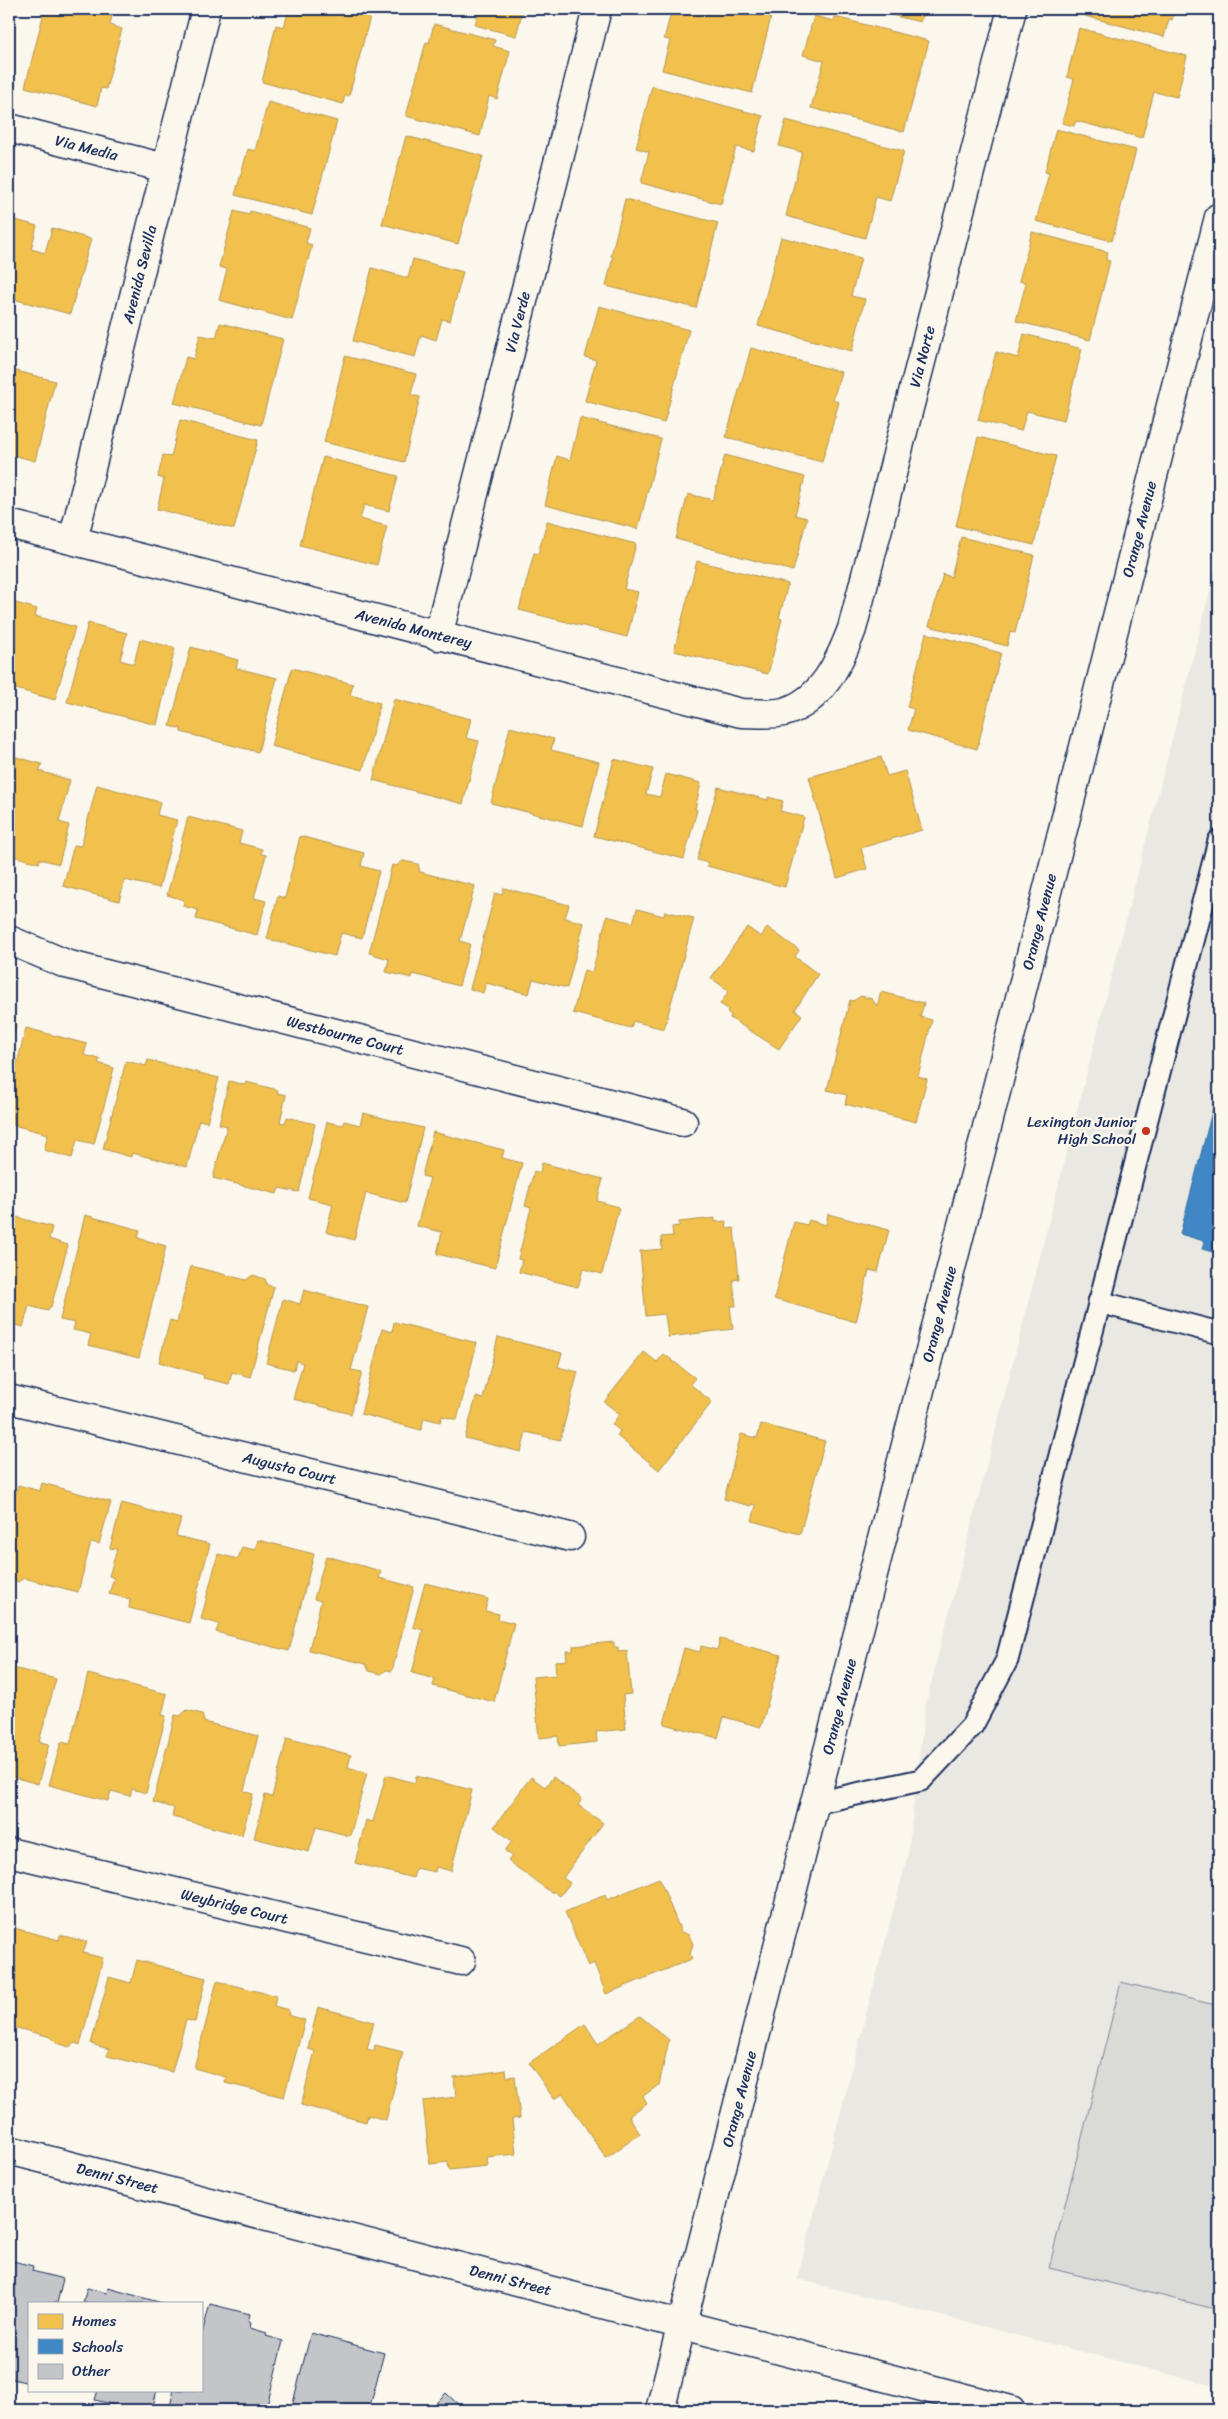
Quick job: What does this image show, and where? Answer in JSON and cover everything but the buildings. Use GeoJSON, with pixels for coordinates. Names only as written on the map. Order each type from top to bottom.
{"type":"FeatureCollection","features":[{"type":"Feature","properties":{"kind":"street","name":"Avenida Sevilla"},"geometry":{"type":"LineString","coordinates":[[72,540],[206,9]]}},
{"type":"Feature","properties":{"kind":"street","name":"Via Verde"},"geometry":{"type":"LineString","coordinates":[[438,636],[597,9]]}},
{"type":"Feature","properties":{"kind":"street","name":"Via Norte"},"geometry":{"type":"LineString","coordinates":[[815,695],[837,664],[852,629],[1012,9]]}},
{"type":"Feature","properties":{"kind":"street","name":"Via Media"},"geometry":{"type":"LineString","coordinates":[[9,128],[165,168]]}},
{"type":"Feature","properties":{"kind":"street","name":"Orange Avenue"},"geometry":{"type":"LineString","coordinates":[[660,2410],[1219,218]]}},
{"type":"Feature","properties":{"kind":"street","name":"Avenida Monterey"},"geometry":{"type":"LineString","coordinates":[[9,524],[742,713],[783,712],[801,705],[815,695]]}},
{"type":"Feature","properties":{"kind":"street","name":"Westbourne Court"},"geometry":{"type":"LineString","coordinates":[[9,940],[66,964],[683,1122]]}},
{"type":"Feature","properties":{"kind":"street","name":"Augusta Court"},"geometry":{"type":"LineString","coordinates":[[9,1399],[570,1537]]}},
{"type":"Feature","properties":{"kind":"street","name":"Weybridge Court"},"geometry":{"type":"LineString","coordinates":[[9,1852],[461,1961]]}},
{"type":"Feature","properties":{"kind":"street","name":"Denni Street"},"geometry":{"type":"LineString","coordinates":[[9,2150],[1011,2410]]}},
{"type":"Feature","properties":{"kind":"lane"},"geometry":{"type":"LineString","coordinates":[[815,1803],[921,1780],[972,1726],[1006,1660],[1219,841]]}},
{"type":"Feature","properties":{"kind":"lane"},"geometry":{"type":"LineString","coordinates":[[1099,1302],[1219,1333]]}},
{"type":"Feature","properties":{"kind":"shaded area","name":"Lexington Junior High School"},"geometry":{"type":"Polygon","coordinates":[[[1219,555],[1219,2387],[797,2279],[908,1854],[925,1707],[1219,555]]]}},
{"type":"Feature","properties":{"kind":"shaded area"},"geometry":{"type":"Polygon","coordinates":[[[1121,1982],[1219,2006],[1219,2310],[1049,2268],[1121,1982]]]}},
{"type":"Feature","properties":{"kind":"place","name":"Lexington Junior High School"},"geometry":{"type":"Point","coordinates":[1146,1131]}}]}
